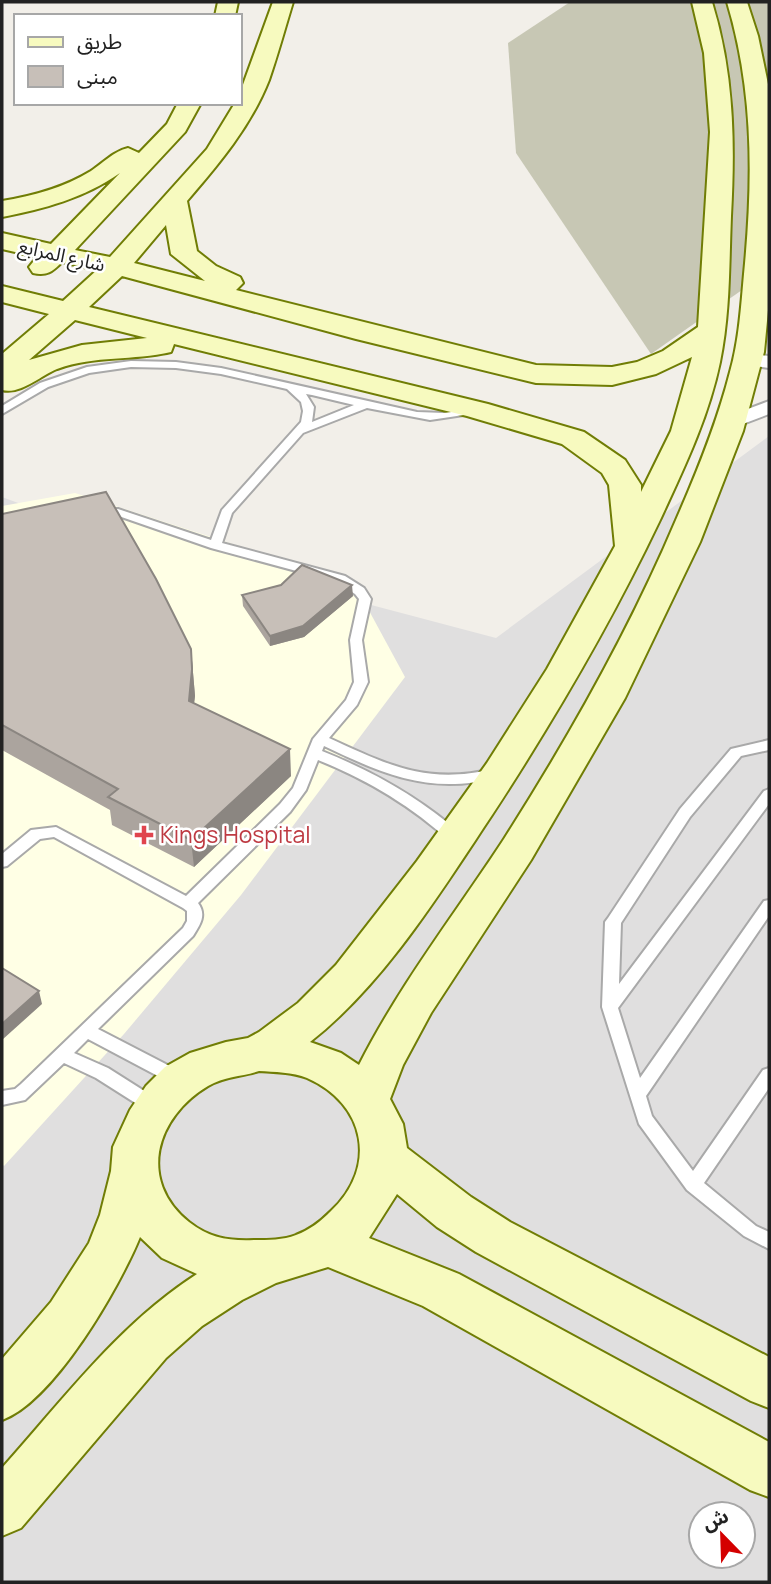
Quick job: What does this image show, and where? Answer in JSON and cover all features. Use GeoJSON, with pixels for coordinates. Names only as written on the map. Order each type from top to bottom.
{"type":"FeatureCollection","features":[{"type":"Feature","properties":{"kind":"street","name":"شارع المرابع"},"geometry":{"type":"LineString","coordinates":[[2,241],[72,282],[116,267],[216,153],[240,116],[269,51],[283,2]]}},
{"type":"Feature","properties":{"kind":"street"},"geometry":{"type":"LineString","coordinates":[[260,1053],[303,1023],[340,991],[456,838],[501,771],[595,616],[631,548],[686,431],[711,331],[716,290],[723,138],[717,59],[702,2]]}},
{"type":"Feature","properties":{"kind":"street"},"geometry":{"type":"LineString","coordinates":[[368,1099],[382,1059],[401,1023],[512,858],[571,764],[625,668],[668,581],[702,503],[728,431],[728,423],[758,361],[763,132],[755,64],[737,2]]}},
{"type":"Feature","properties":{"kind":"street"},"geometry":{"type":"LineString","coordinates":[[2,209],[46,200],[82,187],[116,165],[145,139],[177,127],[189,105]]}},
{"type":"Feature","properties":{"kind":"street"},"geometry":{"type":"LineString","coordinates":[[2,368],[180,146],[182,137],[177,127]]}},
{"type":"Feature","properties":{"kind":"street"},"geometry":{"type":"LineString","coordinates":[[175,201],[180,215],[181,246],[184,254],[195,264],[222,280],[303,304],[366,333]]}},
{"type":"Feature","properties":{"kind":"street"},"geometry":{"type":"LineString","coordinates":[[116,267],[366,333],[536,374],[612,376],[646,368],[673,357],[711,331]]}},
{"type":"Feature","properties":{"kind":"street"},"geometry":{"type":"LineString","coordinates":[[3,290],[32,275],[299,332],[366,333]]}},
{"type":"Feature","properties":{"kind":"street"},"geometry":{"type":"LineString","coordinates":[[3,290],[72,282],[202,345],[477,410],[573,438],[614,467],[625,485],[631,548]]}},
{"type":"Feature","properties":{"kind":"street"},"geometry":{"type":"LineString","coordinates":[[2,351],[72,282]]}},
{"type":"Feature","properties":{"kind":"street"},"geometry":{"type":"LineString","coordinates":[[2,387],[27,371],[85,352],[134,346],[202,345]]}},
{"type":"Feature","properties":{"kind":"street"},"geometry":{"type":"LineString","coordinates":[[728,423],[769,407]]}},
{"type":"Feature","properties":{"kind":"street"},"geometry":{"type":"LineString","coordinates":[[2,1395],[53,1342],[92,1286],[119,1228],[134,1172],[136,1145],[168,1093],[218,1061],[260,1053],[291,1055],[321,1063],[347,1079],[368,1099],[382,1127],[386,1158],[377,1191],[356,1221],[326,1245],[297,1258],[265,1264],[226,1262],[191,1250],[162,1229],[142,1203],[134,1172]]}},
{"type":"Feature","properties":{"kind":"street"},"geometry":{"type":"LineString","coordinates":[[386,1158],[446,1206],[493,1237],[769,1384]]}},
{"type":"Feature","properties":{"kind":"street"},"geometry":{"type":"LineString","coordinates":[[326,1245],[384,1265],[441,1290],[769,1471]]}},
{"type":"Feature","properties":{"kind":"street"},"geometry":{"type":"LineString","coordinates":[[2,1509],[148,1340],[204,1297],[265,1264]]}},
{"type":"Feature","properties":{"kind":"lane"},"geometry":{"type":"LineString","coordinates":[[2,411],[35,388],[56,378],[93,367],[131,363],[183,364],[416,417],[434,418],[477,410]]}},
{"type":"Feature","properties":{"kind":"lane"},"geometry":{"type":"LineString","coordinates":[[215,545],[226,512],[306,423],[309,407],[307,400],[292,388]]}},
{"type":"Feature","properties":{"kind":"lane"},"geometry":{"type":"LineString","coordinates":[[301,430],[366,405]]}},
{"type":"Feature","properties":{"kind":"lane"},"geometry":{"type":"LineString","coordinates":[[114,511],[215,545],[341,579],[360,591],[365,599],[356,640],[361,682],[352,702],[317,746],[299,790],[285,808],[188,904]]}},
{"type":"Feature","properties":{"kind":"lane"},"geometry":{"type":"LineString","coordinates":[[769,745],[736,752],[685,813],[613,922],[610,1007],[645,1119],[693,1185],[750,1231],[769,1241]]}},
{"type":"Feature","properties":{"kind":"lane"},"geometry":{"type":"LineString","coordinates":[[317,746],[396,774],[425,781],[462,781],[501,771]]}},
{"type":"Feature","properties":{"kind":"lane"},"geometry":{"type":"LineString","coordinates":[[317,746],[385,783],[420,806],[456,838]]}},
{"type":"Feature","properties":{"kind":"lane"},"geometry":{"type":"LineString","coordinates":[[610,1007],[769,794]]}},
{"type":"Feature","properties":{"kind":"lane"},"geometry":{"type":"LineString","coordinates":[[2,862],[36,834],[57,832],[188,904],[194,908],[196,915],[188,932],[27,1089],[19,1095],[2,1098]]}},
{"type":"Feature","properties":{"kind":"lane"},"geometry":{"type":"LineString","coordinates":[[638,1095],[769,905]]}},
{"type":"Feature","properties":{"kind":"lane"},"geometry":{"type":"LineString","coordinates":[[87,1031],[168,1093]]}},
{"type":"Feature","properties":{"kind":"lane"},"geometry":{"type":"LineString","coordinates":[[62,1055],[102,1073],[168,1093]]}},
{"type":"Feature","properties":{"kind":"lane"},"geometry":{"type":"LineString","coordinates":[[693,1185],[769,1075]]}},
{"type":"Feature","properties":{"kind":"shaded area"},"geometry":{"type":"Polygon","coordinates":[[[570,2],[769,2],[769,271],[651,354],[516,153],[508,43],[570,2]]]}},
{"type":"Feature","properties":{"kind":"shaded area"},"geometry":{"type":"Polygon","coordinates":[[[769,436],[769,1582],[2,1582],[2,497],[99,533],[496,638],[769,436]]]}},
{"type":"Feature","properties":{"kind":"shaded area","name":"Kings Hospital"},"geometry":{"type":"Polygon","coordinates":[[[75,493],[354,583],[405,677],[241,895],[124,1034],[4,1166],[2,506],[75,493]]]}},
{"type":"Feature","properties":{"kind":"building"},"geometry":{"type":"Polygon","coordinates":[[[106,492],[156,579],[191,649],[189,701],[290,749],[191,840],[108,797],[118,789],[2,725],[2,514],[106,492]]]}},
{"type":"Feature","properties":{"kind":"building"},"geometry":{"type":"Polygon","coordinates":[[[302,565],[352,585],[303,626],[270,636],[242,595],[281,585],[302,565]]]}},
{"type":"Feature","properties":{"kind":"building"},"geometry":{"type":"Polygon","coordinates":[[[2,968],[39,991],[2,1024],[2,968]]]}},
{"type":"Feature","properties":{"kind":"place","name":"Kings Hospital"},"geometry":{"type":"Point","coordinates":[144,835]}}]}
